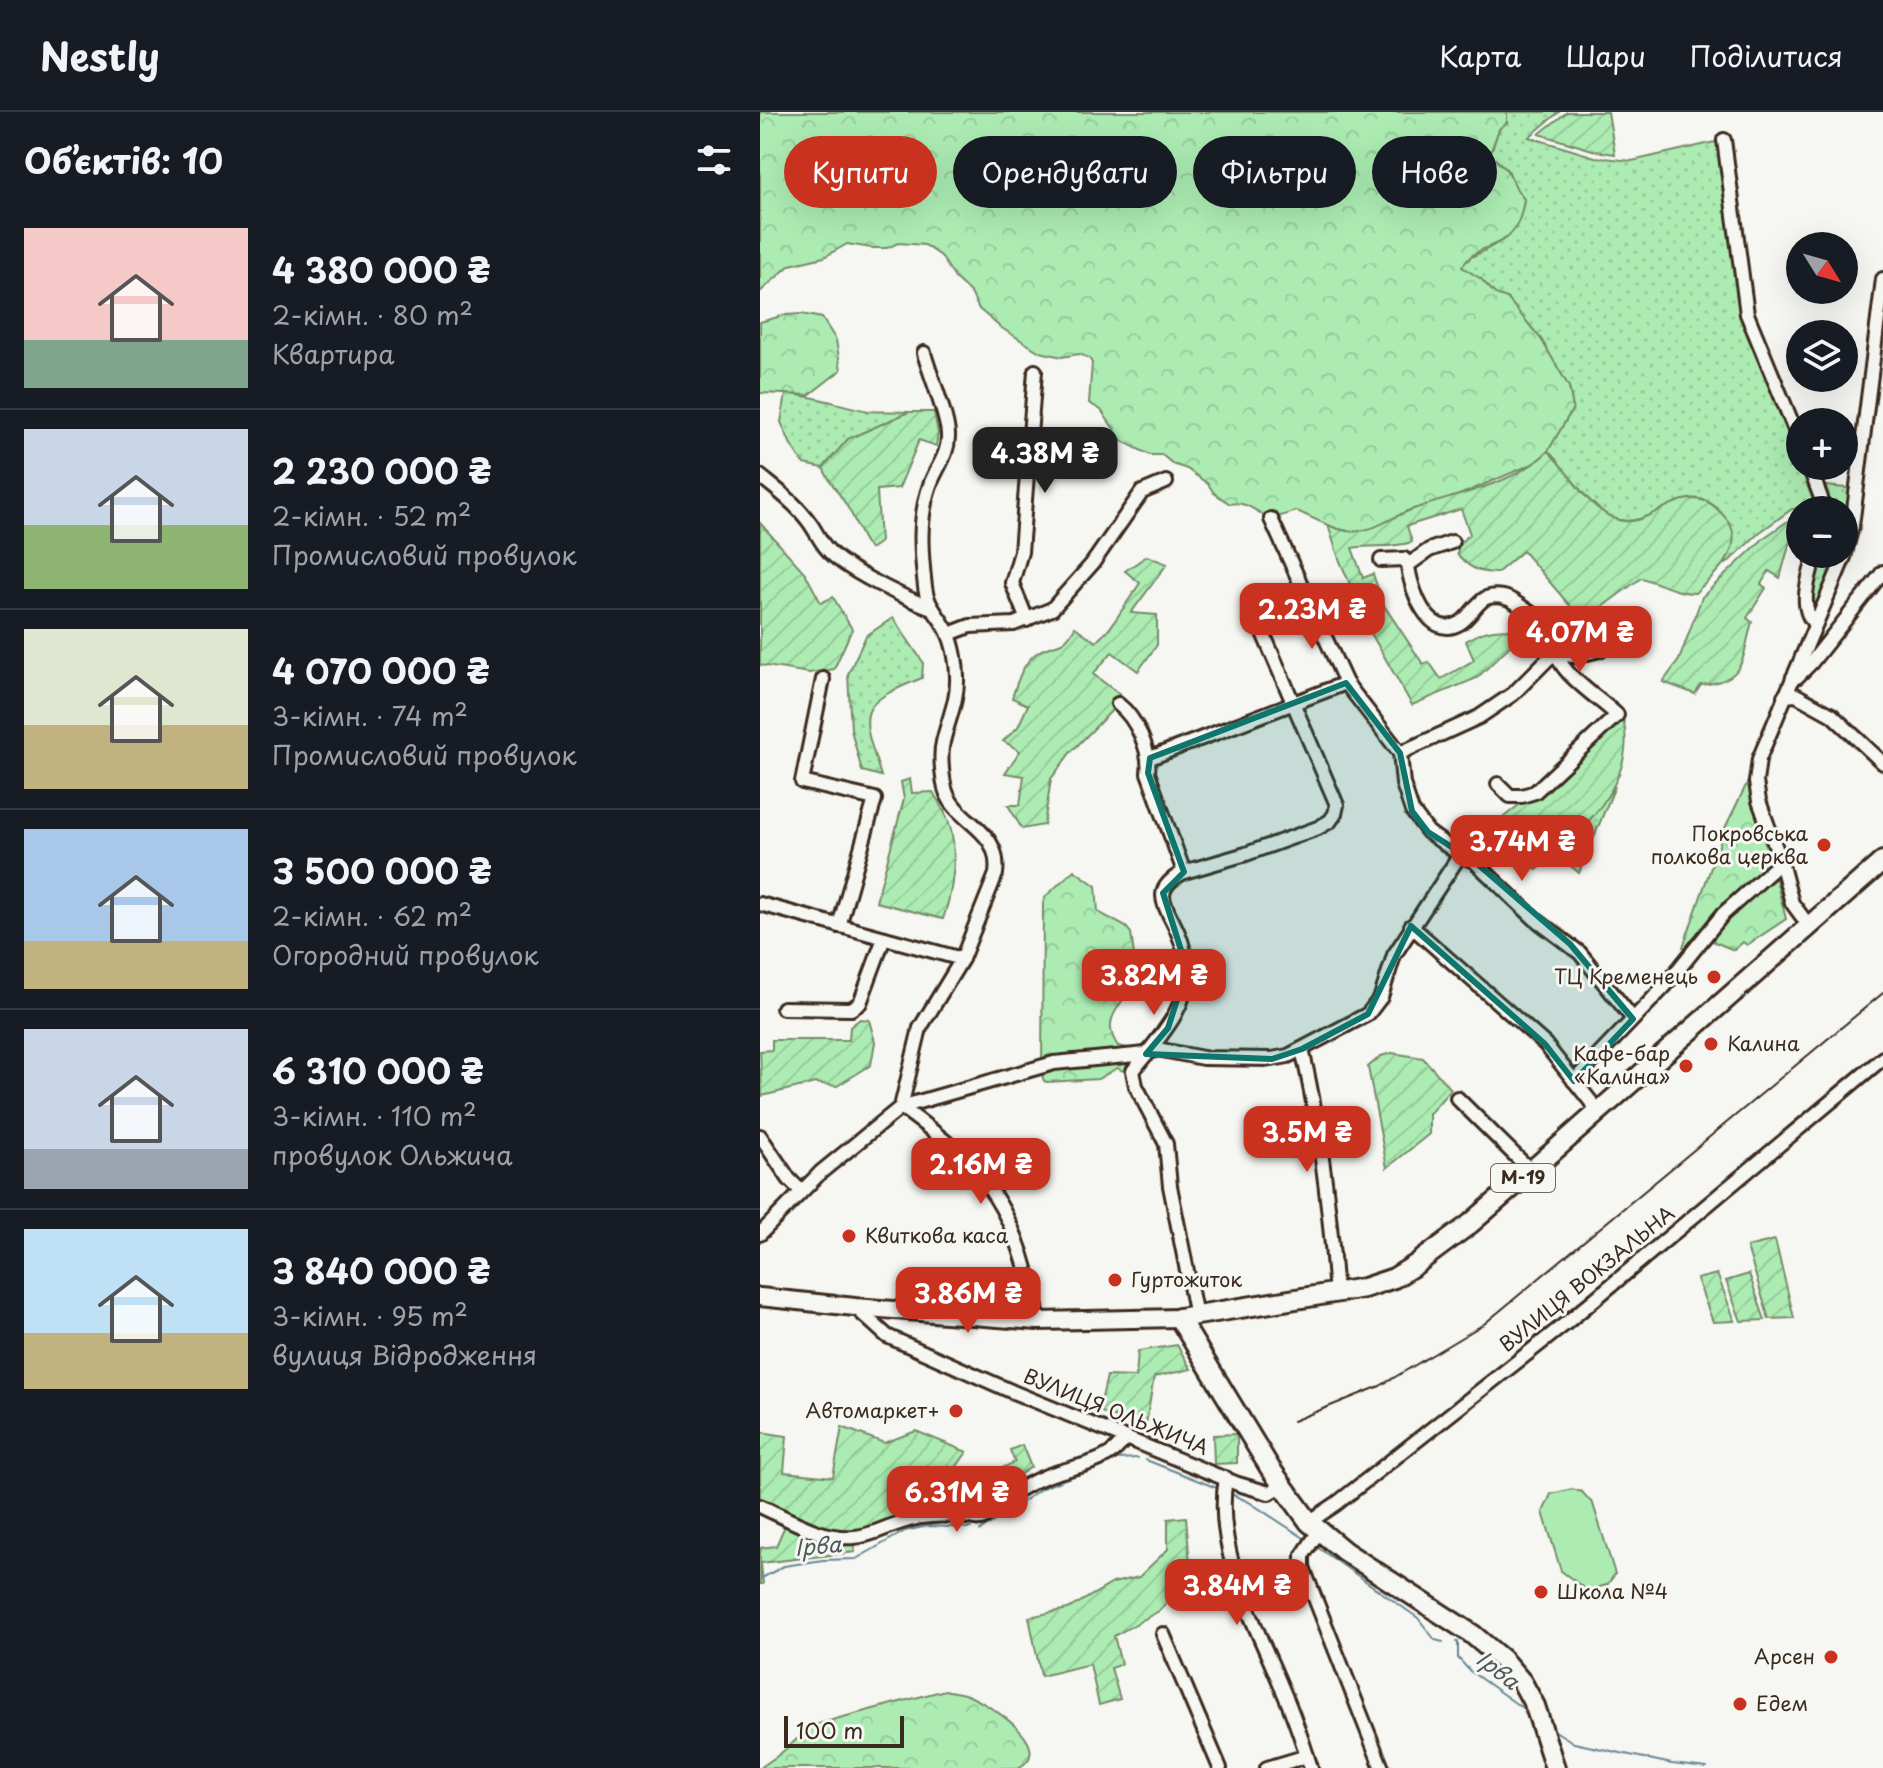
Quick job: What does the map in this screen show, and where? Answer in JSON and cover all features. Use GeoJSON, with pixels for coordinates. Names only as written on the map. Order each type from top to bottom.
{"type":"FeatureCollection","features":[{"type":"Feature","properties":{"kind":"highway","name":"М-19"},"geometry":{"type":"LineString","coordinates":[[1188,1317],[1336,1295],[1394,1278],[1415,1265],[1470,1224],[1883,861]]}},
{"type":"Feature","properties":{"kind":"highway"},"geometry":{"type":"LineString","coordinates":[[1188,1317],[1283,1486],[1314,1527],[1344,1551],[1472,1634],[1504,1661],[1522,1682],[1535,1706],[1555,1768]]}},
{"type":"Feature","properties":{"kind":"main road"},"geometry":{"type":"LineString","coordinates":[[760,1297],[1038,1321],[1188,1317]]}},
{"type":"Feature","properties":{"kind":"street"},"geometry":{"type":"LineString","coordinates":[[1724,140],[1747,314],[1786,408]]}},
{"type":"Feature","properties":{"kind":"street"},"geometry":{"type":"LineString","coordinates":[[1809,926],[1792,903],[1759,801],[1756,782],[1759,759],[1844,557],[1852,526],[1877,375],[1883,279]]}},
{"type":"Feature","properties":{"kind":"street"},"geometry":{"type":"LineString","coordinates":[[901,1107],[920,1028],[962,959],[998,862],[996,850],[989,839],[958,810],[944,787],[942,746],[957,693],[957,672],[949,634],[929,607],[925,589],[922,513],[930,483],[945,455],[948,433],[924,353]]}},
{"type":"Feature","properties":{"kind":"street"},"geometry":{"type":"LineString","coordinates":[[1027,620],[1012,583],[1021,552],[1035,371]]}},
{"type":"Feature","properties":{"kind":"street"},"geometry":{"type":"LineString","coordinates":[[760,476],[806,517],[827,549],[838,559],[902,597],[929,607]]}},
{"type":"Feature","properties":{"kind":"street"},"geometry":{"type":"LineString","coordinates":[[949,634],[970,626],[1014,624],[1052,609],[1092,564],[1142,492],[1166,482]]}},
{"type":"Feature","properties":{"kind":"street"},"geometry":{"type":"LineString","coordinates":[[1271,519],[1346,683],[1400,753],[1403,784],[1412,811],[1428,832],[1474,861],[1527,911],[1580,953],[1633,1019]]}},
{"type":"Feature","properties":{"kind":"street"},"geometry":{"type":"LineString","coordinates":[[1408,565],[1429,550],[1452,542]]}},
{"type":"Feature","properties":{"kind":"street"},"geometry":{"type":"LineString","coordinates":[[1381,560],[1404,559],[1418,600],[1429,618],[1441,627],[1461,622],[1484,598],[1497,596],[1512,600],[1539,619],[1553,654],[1568,673],[1617,715],[1535,792],[1510,796],[1498,784]]}},
{"type":"Feature","properties":{"kind":"street"},"geometry":{"type":"LineString","coordinates":[[1812,568],[1805,599],[1808,617],[1815,624]]}},
{"type":"Feature","properties":{"kind":"street"},"geometry":{"type":"LineString","coordinates":[[1793,677],[1797,677],[1811,663],[1883,572]]}},
{"type":"Feature","properties":{"kind":"street"},"geometry":{"type":"LineString","coordinates":[[1188,1317],[1166,1144],[1136,1086],[1133,1071],[1168,1028],[1181,1000],[1187,969],[1178,933],[1167,914],[1163,893],[1167,884],[1184,872],[1318,828],[1330,821],[1337,805],[1251,605]]}},
{"type":"Feature","properties":{"kind":"street"},"geometry":{"type":"LineString","coordinates":[[1553,654],[1575,656],[1600,650]]}},
{"type":"Feature","properties":{"kind":"street"},"geometry":{"type":"LineString","coordinates":[[1400,753],[1479,717],[1513,694],[1553,654]]}},
{"type":"Feature","properties":{"kind":"street"},"geometry":{"type":"LineString","coordinates":[[823,679],[802,782],[875,799],[839,926]]}},
{"type":"Feature","properties":{"kind":"street"},"geometry":{"type":"LineString","coordinates":[[1150,758],[1346,683]]}},
{"type":"Feature","properties":{"kind":"street"},"geometry":{"type":"LineString","coordinates":[[1784,696],[1796,695],[1832,715],[1883,763]]}},
{"type":"Feature","properties":{"kind":"street"},"geometry":{"type":"LineString","coordinates":[[1118,704],[1128,712],[1150,758],[1148,773],[1184,872]]}},
{"type":"Feature","properties":{"kind":"street"},"geometry":{"type":"LineString","coordinates":[[760,1234],[821,1172],[901,1107],[1054,1063],[1146,1054],[1157,1049],[1203,1058],[1272,1059],[1288,1056],[1368,1014],[1381,997],[1394,955],[1460,855]]}},
{"type":"Feature","properties":{"kind":"street"},"geometry":{"type":"LineString","coordinates":[[1574,1081],[1665,986],[1723,914],[1781,862]]}},
{"type":"Feature","properties":{"kind":"street"},"geometry":{"type":"LineString","coordinates":[[760,904],[962,959]]}},
{"type":"Feature","properties":{"kind":"street"},"geometry":{"type":"LineString","coordinates":[[1411,926],[1545,1044],[1599,1112]]}},
{"type":"Feature","properties":{"kind":"street"},"geometry":{"type":"LineString","coordinates":[[783,1008],[851,1009],[860,1003],[884,938]]}},
{"type":"Feature","properties":{"kind":"street"},"geometry":{"type":"LineString","coordinates":[[1302,1049],[1317,1111],[1336,1295]]}},
{"type":"Feature","properties":{"kind":"street","name":"ВУЛИЦЯ ВОКЗАЛЬНА"},"geometry":{"type":"LineString","coordinates":[[1314,1527],[1336,1504],[1565,1324],[1883,1058]]}},
{"type":"Feature","properties":{"kind":"street"},"geometry":{"type":"LineString","coordinates":[[1457,1098],[1531,1171]]}},
{"type":"Feature","properties":{"kind":"street"},"geometry":{"type":"LineString","coordinates":[[901,1107],[972,1167],[1001,1203],[1013,1227],[1038,1321]]}},
{"type":"Feature","properties":{"kind":"street"},"geometry":{"type":"LineString","coordinates":[[760,1136],[789,1179],[801,1191]]}},
{"type":"Feature","properties":{"kind":"street","name":"ВУЛИЦЯ ОЛЬЖИЧА"},"geometry":{"type":"LineString","coordinates":[[855,1307],[887,1336],[1013,1392],[1269,1493],[1283,1486]]}},
{"type":"Feature","properties":{"kind":"street"},"geometry":{"type":"LineString","coordinates":[[887,1336],[884,1320],[897,1310]]}},
{"type":"Feature","properties":{"kind":"street"},"geometry":{"type":"LineString","coordinates":[[760,1506],[819,1533],[853,1538],[882,1531],[903,1521],[943,1514],[982,1519],[1031,1483],[1101,1458],[1121,1447],[1125,1437]]}},
{"type":"Feature","properties":{"kind":"street"},"geometry":{"type":"LineString","coordinates":[[1226,1478],[1222,1498],[1225,1532],[1236,1575],[1286,1695],[1309,1762],[1267,1768]]}},
{"type":"Feature","properties":{"kind":"street"},"geometry":{"type":"LineString","coordinates":[[1314,1527],[1303,1555],[1303,1568],[1382,1768]]}},
{"type":"Feature","properties":{"kind":"street"},"geometry":{"type":"LineString","coordinates":[[1163,1634],[1220,1768]]}},
{"type":"Feature","properties":{"kind":"highlighted area"},"geometry":{"type":"Polygon","coordinates":[[[1346,683],[1400,753],[1412,811],[1428,832],[1474,861],[1570,944],[1633,1019],[1574,1081],[1545,1044],[1411,926],[1368,1014],[1302,1049],[1272,1059],[1146,1054],[1168,1028],[1187,969],[1163,893],[1184,872],[1148,773],[1150,758],[1346,683]]]}},
{"type":"Feature","properties":{"kind":"green space"},"geometry":{"type":"Polygon","coordinates":[[[760,112],[1507,112],[1507,122],[1496,136],[1372,136],[1372,208],[1497,208],[1497,161],[1508,172],[1524,199],[1520,218],[1506,238],[1479,251],[1462,267],[1481,279],[1495,294],[1507,298],[1541,339],[1569,387],[1573,408],[1548,451],[1537,462],[1457,496],[1407,511],[1375,528],[1353,532],[1334,528],[1297,511],[1271,519],[1246,505],[1230,504],[1187,469],[1173,464],[1162,455],[1150,455],[1122,441],[1101,410],[1089,403],[1092,363],[1089,358],[1079,354],[1062,357],[1040,352],[1000,327],[979,309],[971,293],[955,278],[941,256],[925,245],[898,243],[887,248],[872,248],[847,244],[824,257],[790,265],[760,292],[760,112]]]}},
{"type":"Feature","properties":{"kind":"green space"},"geometry":{"type":"Polygon","coordinates":[[[1507,112],[1559,112],[1529,137],[1595,157],[1632,161],[1724,140],[1747,314],[1786,408],[1786,480],[1814,480],[1816,485],[1856,489],[1855,496],[1786,496],[1786,513],[1760,532],[1725,565],[1731,547],[1731,530],[1713,505],[1699,499],[1686,500],[1630,521],[1607,515],[1589,499],[1548,451],[1573,408],[1569,387],[1541,339],[1507,298],[1495,294],[1481,279],[1461,267],[1512,232],[1522,210],[1524,199],[1512,185],[1509,172],[1497,161],[1496,136],[1507,122],[1507,112]]]}},
{"type":"Feature","properties":{"kind":"green space"},"geometry":{"type":"Polygon","coordinates":[[[1567,112],[1608,112],[1615,154],[1539,134],[1567,112]]]}},
{"type":"Feature","properties":{"kind":"green space"},"geometry":{"type":"Polygon","coordinates":[[[801,314],[822,318],[836,340],[841,370],[809,395],[760,393],[760,322],[801,314]]]}},
{"type":"Feature","properties":{"kind":"green space"},"geometry":{"type":"Polygon","coordinates":[[[786,394],[869,411],[909,412],[848,439],[823,468],[804,464],[791,445],[781,422],[786,394]]]}},
{"type":"Feature","properties":{"kind":"green space"},"geometry":{"type":"Polygon","coordinates":[[[909,412],[934,412],[938,433],[936,446],[919,440],[899,488],[877,490],[880,542],[870,549],[823,468],[848,439],[909,412]]]}},
{"type":"Feature","properties":{"kind":"green space"},"geometry":{"type":"Polygon","coordinates":[[[1548,451],[1593,504],[1611,517],[1623,521],[1646,517],[1680,501],[1692,499],[1709,503],[1723,515],[1733,531],[1731,552],[1695,593],[1674,590],[1641,578],[1583,621],[1523,551],[1497,573],[1480,571],[1466,563],[1457,554],[1459,544],[1470,534],[1461,509],[1407,526],[1412,542],[1352,548],[1363,578],[1373,574],[1383,604],[1423,664],[1429,662],[1441,679],[1474,660],[1466,641],[1472,637],[1492,630],[1520,631],[1521,635],[1477,678],[1412,705],[1372,635],[1339,559],[1328,525],[1350,531],[1372,528],[1411,510],[1502,480],[1548,451]]]}},
{"type":"Feature","properties":{"kind":"green space"},"geometry":{"type":"Polygon","coordinates":[[[1786,522],[1786,556],[1780,578],[1769,571],[1761,584],[1766,588],[1747,618],[1752,622],[1740,666],[1727,678],[1701,685],[1695,694],[1663,682],[1679,660],[1702,597],[1765,537],[1786,522]]]}},
{"type":"Feature","properties":{"kind":"green space"},"geometry":{"type":"Polygon","coordinates":[[[760,523],[805,573],[821,603],[833,597],[852,629],[834,669],[809,673],[760,665],[760,523]]]}},
{"type":"Feature","properties":{"kind":"green space"},"geometry":{"type":"Polygon","coordinates":[[[1147,556],[1167,564],[1131,613],[1157,615],[1157,645],[1138,671],[1112,652],[1093,674],[1119,694],[1118,704],[1070,753],[1051,779],[1044,825],[1022,829],[1008,805],[1020,805],[1024,776],[1005,773],[1020,751],[1003,741],[1018,727],[1028,705],[1012,698],[1021,673],[1033,656],[1062,643],[1075,627],[1096,642],[1110,628],[1140,583],[1125,571],[1147,556]]]}},
{"type":"Feature","properties":{"kind":"green space"},"geometry":{"type":"Polygon","coordinates":[[[1812,568],[1837,568],[1822,608],[1805,599],[1812,568]]]}},
{"type":"Feature","properties":{"kind":"green space"},"geometry":{"type":"Polygon","coordinates":[[[893,618],[923,662],[922,678],[884,695],[868,712],[869,737],[881,776],[862,771],[851,730],[848,674],[866,636],[893,618]]]}},
{"type":"Feature","properties":{"kind":"green space"},"geometry":{"type":"Polygon","coordinates":[[[1617,715],[1623,719],[1626,742],[1614,785],[1587,823],[1537,870],[1495,824],[1549,781],[1617,715]]]}},
{"type":"Feature","properties":{"kind":"green space"},"geometry":{"type":"Polygon","coordinates":[[[1759,759],[1756,782],[1781,862],[1693,951],[1683,947],[1725,828],[1759,759]]]}},
{"type":"Feature","properties":{"kind":"green space"},"geometry":{"type":"Polygon","coordinates":[[[910,779],[912,793],[933,792],[951,831],[953,870],[943,919],[876,902],[904,799],[901,782],[910,779]]]}},
{"type":"Feature","properties":{"kind":"green space"},"geometry":{"type":"Polygon","coordinates":[[[1615,786],[1579,873],[1556,853],[1593,816],[1615,786]]]}},
{"type":"Feature","properties":{"kind":"green space"},"geometry":{"type":"Polygon","coordinates":[[[1074,870],[1096,886],[1098,912],[1131,933],[1137,977],[1112,1018],[1112,1036],[1118,1046],[1147,1052],[1128,1073],[1117,1068],[1098,1079],[1047,1082],[1042,1075],[1043,903],[1046,896],[1074,870]]]}},
{"type":"Feature","properties":{"kind":"green space"},"geometry":{"type":"Polygon","coordinates":[[[1775,876],[1786,919],[1734,950],[1710,940],[1728,918],[1775,876]]]}},
{"type":"Feature","properties":{"kind":"green space"},"geometry":{"type":"Polygon","coordinates":[[[860,1019],[869,1020],[875,1042],[871,1065],[837,1086],[815,1083],[762,1096],[760,1051],[772,1050],[772,1040],[849,1040],[850,1027],[860,1019]]]}},
{"type":"Feature","properties":{"kind":"green space"},"geometry":{"type":"Polygon","coordinates":[[[1392,1053],[1423,1058],[1451,1089],[1429,1114],[1429,1134],[1387,1168],[1368,1067],[1381,1056],[1392,1053]]]}},
{"type":"Feature","properties":{"kind":"green space"},"geometry":{"type":"Polygon","coordinates":[[[1775,1240],[1794,1318],[1769,1319],[1747,1247],[1775,1240]]]}},
{"type":"Feature","properties":{"kind":"green space"},"geometry":{"type":"Polygon","coordinates":[[[1717,1274],[1735,1321],[1713,1322],[1697,1279],[1717,1274]]]}},
{"type":"Feature","properties":{"kind":"green space"},"geometry":{"type":"Polygon","coordinates":[[[1749,1274],[1765,1320],[1741,1321],[1726,1281],[1749,1274]]]}},
{"type":"Feature","properties":{"kind":"green space"},"geometry":{"type":"Polygon","coordinates":[[[1177,1345],[1191,1369],[1154,1377],[1145,1430],[1099,1411],[1107,1376],[1136,1377],[1138,1351],[1177,1345]]]}},
{"type":"Feature","properties":{"kind":"green space"},"geometry":{"type":"Polygon","coordinates":[[[842,1427],[884,1443],[916,1431],[967,1452],[920,1518],[854,1538],[855,1552],[761,1563],[763,1584],[760,1584],[760,1548],[776,1546],[788,1519],[760,1506],[760,1432],[787,1436],[784,1472],[833,1477],[842,1427]]]}},
{"type":"Feature","properties":{"kind":"green space"},"geometry":{"type":"Polygon","coordinates":[[[1237,1434],[1237,1463],[1214,1464],[1213,1435],[1237,1434]]]}},
{"type":"Feature","properties":{"kind":"green space"},"geometry":{"type":"Polygon","coordinates":[[[1022,1445],[1031,1467],[976,1503],[950,1501],[979,1479],[1015,1462],[1010,1450],[1022,1445]]]}},
{"type":"Feature","properties":{"kind":"green space"},"geometry":{"type":"Polygon","coordinates":[[[1572,1489],[1582,1492],[1593,1504],[1615,1574],[1607,1585],[1587,1590],[1561,1571],[1543,1512],[1551,1494],[1572,1489]]]}},
{"type":"Feature","properties":{"kind":"green space"},"geometry":{"type":"Polygon","coordinates":[[[1186,1517],[1191,1576],[1159,1611],[1114,1636],[1121,1664],[1111,1668],[1120,1699],[1099,1705],[1090,1664],[1041,1676],[1029,1617],[1068,1609],[1113,1583],[1139,1577],[1168,1549],[1168,1519],[1186,1517]]]}},
{"type":"Feature","properties":{"kind":"green space"},"geometry":{"type":"Polygon","coordinates":[[[945,1690],[974,1698],[1015,1726],[1025,1737],[1030,1749],[1029,1759],[1018,1768],[760,1768],[813,1725],[945,1690]]]}},
{"type":"Feature","properties":{"kind":"waterway","name":"Ірва"},"geometry":{"type":"LineString","coordinates":[[980,1531],[1042,1488],[1117,1459],[1138,1458]]}},
{"type":"Feature","properties":{"kind":"waterway","name":"Ірва"},"geometry":{"type":"LineString","coordinates":[[1146,1460],[1217,1488]]}},
{"type":"Feature","properties":{"kind":"waterway","name":"Ірва"},"geometry":{"type":"LineString","coordinates":[[1231,1494],[1249,1502],[1307,1540]]}},
{"type":"Feature","properties":{"kind":"waterway","name":"Ірва"},"geometry":{"type":"LineString","coordinates":[[760,1579],[784,1566],[856,1559],[905,1531],[928,1526],[971,1528]]}},
{"type":"Feature","properties":{"kind":"waterway","name":"Ірва"},"geometry":{"type":"LineString","coordinates":[[1314,1545],[1418,1618],[1435,1640],[1443,1642]]}},
{"type":"Feature","properties":{"kind":"waterway","name":"Ірва"},"geometry":{"type":"LineString","coordinates":[[1456,1642],[1458,1658],[1470,1671],[1528,1712]]}},
{"type":"Feature","properties":{"kind":"waterway","name":"Ірва"},"geometry":{"type":"LineString","coordinates":[[1552,1729],[1574,1743],[1672,1764],[1707,1768]]}},
{"type":"Feature","properties":{"kind":"railway"},"geometry":{"type":"LineString","coordinates":[[1293,1421],[1380,1386],[1484,1324],[1883,993]]}},
{"type":"Feature","properties":{"kind":"place","name":"Покровська полкова церква"},"geometry":{"type":"Point","coordinates":[1824,845]}},
{"type":"Feature","properties":{"kind":"place","name":"ТЦ Кременець"},"geometry":{"type":"Point","coordinates":[1714,977]}},
{"type":"Feature","properties":{"kind":"place","name":"Калина"},"geometry":{"type":"Point","coordinates":[1711,1044]}},
{"type":"Feature","properties":{"kind":"place","name":"Кафе-бар «Калина»"},"geometry":{"type":"Point","coordinates":[1686,1066]}},
{"type":"Feature","properties":{"kind":"place","name":"Квиткова каса"},"geometry":{"type":"Point","coordinates":[849,1236]}},
{"type":"Feature","properties":{"kind":"place","name":"Гуртожиток"},"geometry":{"type":"Point","coordinates":[1115,1280]}},
{"type":"Feature","properties":{"kind":"place","name":"Автомаркет+"},"geometry":{"type":"Point","coordinates":[956,1411]}},
{"type":"Feature","properties":{"kind":"place","name":"Школа №4"},"geometry":{"type":"Point","coordinates":[1541,1592]}},
{"type":"Feature","properties":{"kind":"place","name":"Арсен"},"geometry":{"type":"Point","coordinates":[1831,1657]}},
{"type":"Feature","properties":{"kind":"place","name":"Едем"},"geometry":{"type":"Point","coordinates":[1740,1704]}}]}
